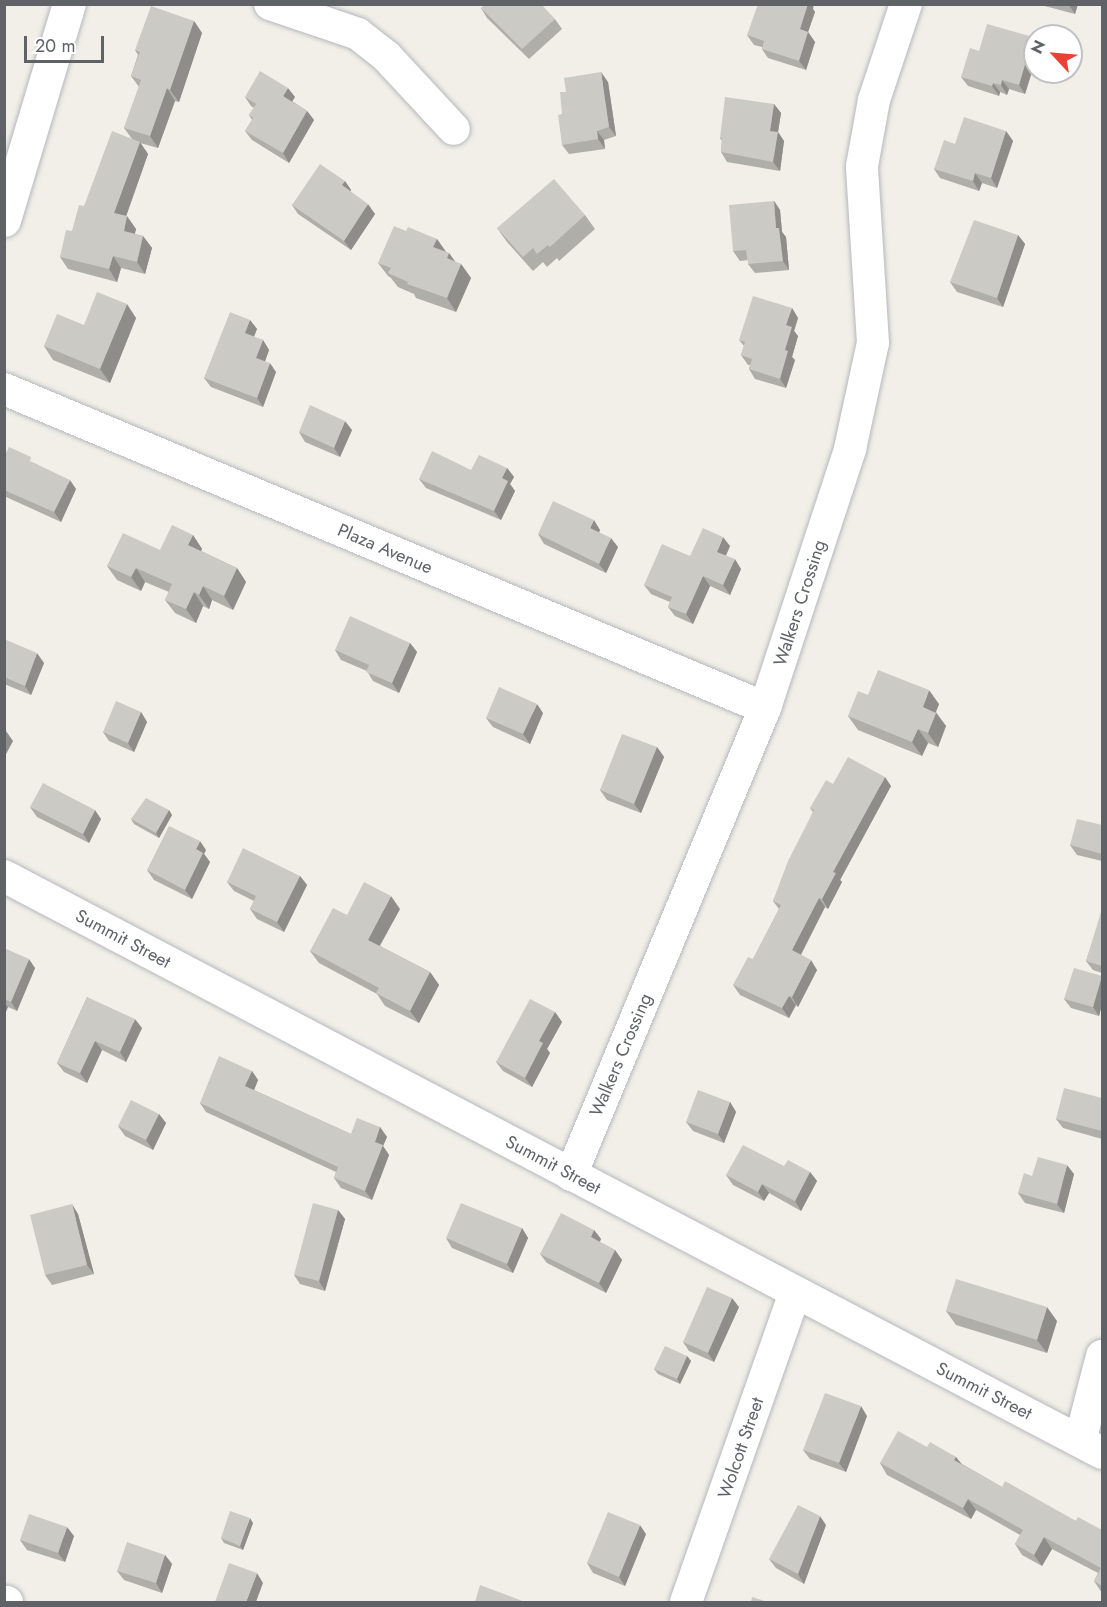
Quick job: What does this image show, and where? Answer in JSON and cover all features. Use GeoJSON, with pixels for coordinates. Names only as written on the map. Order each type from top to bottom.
{"type":"FeatureCollection","features":[{"type":"Feature","properties":{"kind":"street"},"geometry":{"type":"LineString","coordinates":[[4,220],[69,4]]}},
{"type":"Feature","properties":{"kind":"street"},"geometry":{"type":"LineString","coordinates":[[270,4],[358,34],[387,57],[454,129]]}},
{"type":"Feature","properties":{"kind":"street","name":"Walkers Crossing"},"geometry":{"type":"LineString","coordinates":[[571,1175],[765,708],[850,449],[873,342],[862,166],[874,100],[906,4]]}},
{"type":"Feature","properties":{"kind":"street","name":"Plaza Avenue"},"geometry":{"type":"LineString","coordinates":[[4,389],[765,708]]}},
{"type":"Feature","properties":{"kind":"street","name":"Summit Street"},"geometry":{"type":"LineString","coordinates":[[4,876],[1091,1447]]}},
{"type":"Feature","properties":{"kind":"street","name":"Wolcott Street"},"geometry":{"type":"LineString","coordinates":[[686,1602],[795,1293]]}},
{"type":"Feature","properties":{"kind":"street"},"geometry":{"type":"LineString","coordinates":[[1091,1447],[1102,1356]]}},
{"type":"Feature","properties":{"kind":"building"},"geometry":{"type":"Polygon","coordinates":[[[485,4],[541,4],[555,19],[522,49],[481,8],[485,4]]]}},
{"type":"Feature","properties":{"kind":"building"},"geometry":{"type":"Polygon","coordinates":[[[758,4],[808,4],[800,29],[808,32],[799,61],[762,49],[764,41],[747,35],[758,4]]]}},
{"type":"Feature","properties":{"kind":"building"},"geometry":{"type":"Polygon","coordinates":[[[151,6],[194,21],[170,90],[167,88],[150,136],[124,128],[141,80],[131,76],[140,52],[135,50],[151,6]]]}},
{"type":"Feature","properties":{"kind":"building"},"geometry":{"type":"Polygon","coordinates":[[[987,24],[1023,34],[1023,71],[1019,85],[1002,80],[1001,85],[993,83],[992,86],[961,77],[970,48],[979,51],[987,24]]]}},
{"type":"Feature","properties":{"kind":"building"},"geometry":{"type":"Polygon","coordinates":[[[260,71],[288,88],[283,96],[307,111],[283,153],[245,131],[253,118],[249,115],[256,104],[245,97],[260,71]]]}},
{"type":"Feature","properties":{"kind":"building"},"geometry":{"type":"Polygon","coordinates":[[[601,72],[609,127],[597,131],[598,139],[562,145],[558,115],[562,114],[560,92],[566,92],[564,78],[601,72]]]}},
{"type":"Feature","properties":{"kind":"building"},"geometry":{"type":"Polygon","coordinates":[[[725,97],[774,104],[770,131],[778,132],[773,162],[721,152],[722,138],[720,138],[725,97]]]}},
{"type":"Feature","properties":{"kind":"building"},"geometry":{"type":"Polygon","coordinates":[[[964,117],[1006,131],[991,178],[975,173],[973,181],[934,169],[944,140],[955,144],[964,117]]]}},
{"type":"Feature","properties":{"kind":"building"},"geometry":{"type":"Polygon","coordinates":[[[112,131],[140,142],[114,213],[127,216],[124,231],[143,236],[137,262],[113,256],[109,269],[60,257],[66,230],[72,231],[79,205],[84,206],[112,131]]]}},
{"type":"Feature","properties":{"kind":"building"},"geometry":{"type":"Polygon","coordinates":[[[320,164],[345,181],[342,185],[368,204],[344,241],[292,205],[320,164]]]}},
{"type":"Feature","properties":{"kind":"building"},"geometry":{"type":"Polygon","coordinates":[[[554,179],[585,215],[550,247],[548,245],[537,254],[533,248],[523,257],[497,228],[554,179]]]}},
{"type":"Feature","properties":{"kind":"building"},"geometry":{"type":"Polygon","coordinates":[[[774,201],[776,228],[779,228],[783,261],[748,264],[746,250],[733,251],[729,205],[774,201]]]}},
{"type":"Feature","properties":{"kind":"building"},"geometry":{"type":"Polygon","coordinates":[[[974,220],[1018,235],[997,298],[950,282],[974,220]]]}},
{"type":"Feature","properties":{"kind":"building"},"geometry":{"type":"Polygon","coordinates":[[[394,226],[406,231],[408,227],[437,239],[433,247],[449,253],[447,258],[461,264],[447,298],[407,284],[408,282],[388,273],[391,268],[378,263],[394,226]]]}},
{"type":"Feature","properties":{"kind":"building"},"geometry":{"type":"Polygon","coordinates":[[[97,292],[127,304],[100,369],[44,346],[57,314],[84,325],[97,292]]]}},
{"type":"Feature","properties":{"kind":"building"},"geometry":{"type":"Polygon","coordinates":[[[753,296],[792,308],[786,325],[792,327],[785,350],[788,351],[780,379],[749,369],[752,359],[741,355],[745,342],[739,340],[753,296]]]}},
{"type":"Feature","properties":{"kind":"building"},"geometry":{"type":"Polygon","coordinates":[[[230,312],[250,320],[245,333],[263,340],[256,358],[270,363],[257,398],[204,378],[230,312]]]}},
{"type":"Feature","properties":{"kind":"building"},"geometry":{"type":"Polygon","coordinates":[[[310,405],[345,421],[334,448],[299,432],[310,405]]]}},
{"type":"Feature","properties":{"kind":"building"},"geometry":{"type":"Polygon","coordinates":[[[9,447],[31,457],[30,461],[70,480],[54,512],[4,490],[4,457],[9,447]]]}},
{"type":"Feature","properties":{"kind":"building"},"geometry":{"type":"Polygon","coordinates":[[[432,451],[471,470],[479,455],[507,468],[502,478],[508,481],[494,511],[419,479],[432,451]]]}},
{"type":"Feature","properties":{"kind":"building"},"geometry":{"type":"Polygon","coordinates":[[[553,501],[594,520],[590,528],[611,538],[599,564],[538,534],[553,501]]]}},
{"type":"Feature","properties":{"kind":"building"},"geometry":{"type":"Polygon","coordinates":[[[172,525],[193,535],[188,545],[237,568],[224,596],[203,586],[199,595],[194,592],[186,609],[165,600],[172,584],[136,568],[131,577],[107,566],[123,533],[160,550],[172,525]]]}},
{"type":"Feature","properties":{"kind":"building"},"geometry":{"type":"Polygon","coordinates":[[[703,528],[723,537],[717,552],[735,559],[723,585],[703,576],[686,614],[668,607],[672,597],[644,585],[662,544],[690,556],[703,528]]]}},
{"type":"Feature","properties":{"kind":"building"},"geometry":{"type":"Polygon","coordinates":[[[350,616],[410,643],[392,683],[366,672],[369,665],[335,650],[350,616]]]}},
{"type":"Feature","properties":{"kind":"building"},"geometry":{"type":"Polygon","coordinates":[[[4,639],[37,653],[25,686],[4,677],[4,639]]]}},
{"type":"Feature","properties":{"kind":"building"},"geometry":{"type":"Polygon","coordinates":[[[878,670],[929,690],[923,707],[936,713],[928,733],[918,729],[912,742],[848,716],[858,691],[868,695],[878,670]]]}},
{"type":"Feature","properties":{"kind":"building"},"geometry":{"type":"Polygon","coordinates":[[[499,687],[537,704],[523,734],[486,718],[499,687]]]}},
{"type":"Feature","properties":{"kind":"building"},"geometry":{"type":"Polygon","coordinates":[[[116,701],[141,712],[128,743],[103,732],[116,701]]]}},
{"type":"Feature","properties":{"kind":"building"},"geometry":{"type":"Polygon","coordinates":[[[622,734],[657,747],[634,804],[600,790],[622,734]]]}},
{"type":"Feature","properties":{"kind":"building"},"geometry":{"type":"Polygon","coordinates":[[[848,757],[885,777],[833,872],[836,873],[822,899],[819,898],[792,950],[811,960],[792,997],[789,996],[782,1008],[733,985],[748,957],[753,959],[781,905],[773,901],[788,861],[814,810],[810,808],[826,780],[833,784],[848,757]]]}},
{"type":"Feature","properties":{"kind":"building"},"geometry":{"type":"Polygon","coordinates":[[[43,783],[95,810],[83,834],[30,807],[43,783]]]}},
{"type":"Feature","properties":{"kind":"building"},"geometry":{"type":"Polygon","coordinates":[[[146,798],[169,810],[156,833],[131,819],[146,798]]]}},
{"type":"Feature","properties":{"kind":"building"},"geometry":{"type":"Polygon","coordinates":[[[1077,819],[1102,825],[1102,854],[1070,845],[1077,819]]]}},
{"type":"Feature","properties":{"kind":"building"},"geometry":{"type":"Polygon","coordinates":[[[169,826],[200,841],[196,849],[203,853],[185,890],[147,870],[169,826]]]}},
{"type":"Feature","properties":{"kind":"building"},"geometry":{"type":"Polygon","coordinates":[[[243,848],[300,876],[277,922],[250,909],[256,896],[227,882],[243,848]]]}},
{"type":"Feature","properties":{"kind":"building"},"geometry":{"type":"Polygon","coordinates":[[[364,882],[391,896],[368,940],[430,972],[410,1011],[376,993],[379,988],[310,951],[333,908],[347,915],[364,882]]]}},
{"type":"Feature","properties":{"kind":"building"},"geometry":{"type":"Polygon","coordinates":[[[1102,913],[1102,966],[1086,961],[1102,913]]]}},
{"type":"Feature","properties":{"kind":"building"},"geometry":{"type":"Polygon","coordinates":[[[4,948],[29,959],[11,1002],[4,999],[4,948]]]}},
{"type":"Feature","properties":{"kind":"building"},"geometry":{"type":"Polygon","coordinates":[[[1074,968],[1102,976],[1093,1007],[1064,999],[1074,968]]]}},
{"type":"Feature","properties":{"kind":"building"},"geometry":{"type":"Polygon","coordinates":[[[87,997],[135,1019],[120,1052],[95,1041],[80,1073],[57,1063],[87,997]]]}},
{"type":"Feature","properties":{"kind":"building"},"geometry":{"type":"Polygon","coordinates":[[[530,999],[555,1012],[539,1041],[543,1043],[525,1078],[496,1062],[530,999]]]}},
{"type":"Feature","properties":{"kind":"building"},"geometry":{"type":"Polygon","coordinates":[[[219,1056],[252,1071],[245,1086],[351,1134],[357,1118],[380,1127],[375,1142],[383,1145],[365,1191],[334,1178],[338,1167],[200,1103],[219,1056]]]}},
{"type":"Feature","properties":{"kind":"building"},"geometry":{"type":"Polygon","coordinates":[[[1064,1088],[1102,1098],[1102,1131],[1056,1119],[1064,1088]]]}},
{"type":"Feature","properties":{"kind":"building"},"geometry":{"type":"Polygon","coordinates":[[[698,1090],[730,1102],[718,1134],[686,1122],[698,1090]]]}},
{"type":"Feature","properties":{"kind":"building"},"geometry":{"type":"Polygon","coordinates":[[[131,1100],[159,1114],[146,1140],[118,1126],[131,1100]]]}},
{"type":"Feature","properties":{"kind":"building"},"geometry":{"type":"Polygon","coordinates":[[[743,1145],[784,1166],[788,1160],[810,1172],[795,1201],[762,1184],[758,1192],[726,1175],[743,1145]]]}},
{"type":"Feature","properties":{"kind":"building"},"geometry":{"type":"Polygon","coordinates":[[[1038,1157],[1067,1165],[1057,1204],[1018,1193],[1024,1173],[1032,1176],[1038,1157]]]}},
{"type":"Feature","properties":{"kind":"building"},"geometry":{"type":"Polygon","coordinates":[[[313,1203],[338,1210],[319,1281],[294,1275],[313,1203]]]}},
{"type":"Feature","properties":{"kind":"building"},"geometry":{"type":"Polygon","coordinates":[[[461,1203],[522,1228],[507,1264],[446,1238],[461,1203]]]}},
{"type":"Feature","properties":{"kind":"building"},"geometry":{"type":"Polygon","coordinates":[[[72,1204],[87,1265],[45,1275],[30,1215],[72,1204]]]}},
{"type":"Feature","properties":{"kind":"building"},"geometry":{"type":"Polygon","coordinates":[[[561,1213],[594,1230],[591,1237],[615,1250],[599,1283],[540,1254],[561,1213]]]}},
{"type":"Feature","properties":{"kind":"building"},"geometry":{"type":"Polygon","coordinates":[[[956,1279],[1047,1307],[1037,1340],[946,1311],[956,1279]]]}},
{"type":"Feature","properties":{"kind":"building"},"geometry":{"type":"Polygon","coordinates":[[[707,1287],[732,1298],[708,1353],[683,1342],[707,1287]]]}},
{"type":"Feature","properties":{"kind":"building"},"geometry":{"type":"Polygon","coordinates":[[[665,1346],[687,1356],[677,1379],[654,1369],[665,1346]]]}},
{"type":"Feature","properties":{"kind":"building"},"geometry":{"type":"Polygon","coordinates":[[[825,1393],[861,1406],[839,1463],[803,1450],[825,1393]]]}},
{"type":"Feature","properties":{"kind":"building"},"geometry":{"type":"Polygon","coordinates":[[[898,1431],[927,1447],[930,1442],[956,1457],[954,1460],[1002,1487],[1005,1481],[1076,1521],[1078,1517],[1102,1530],[1102,1586],[1094,1581],[1101,1568],[1044,1537],[1034,1555],[1015,1544],[1023,1530],[968,1499],[963,1508],[880,1463],[898,1431]]]}},
{"type":"Feature","properties":{"kind":"building"},"geometry":{"type":"Polygon","coordinates":[[[798,1505],[820,1516],[798,1574],[769,1559],[798,1505]]]}},
{"type":"Feature","properties":{"kind":"building"},"geometry":{"type":"Polygon","coordinates":[[[230,1511],[250,1518],[240,1546],[221,1538],[230,1511]]]}},
{"type":"Feature","properties":{"kind":"building"},"geometry":{"type":"Polygon","coordinates":[[[608,1512],[640,1525],[619,1577],[587,1563],[608,1512]]]}},
{"type":"Feature","properties":{"kind":"building"},"geometry":{"type":"Polygon","coordinates":[[[29,1514],[67,1527],[58,1553],[20,1540],[29,1514]]]}},
{"type":"Feature","properties":{"kind":"building"},"geometry":{"type":"Polygon","coordinates":[[[127,1542],[165,1555],[156,1583],[117,1571],[127,1542]]]}},
{"type":"Feature","properties":{"kind":"building"},"geometry":{"type":"Polygon","coordinates":[[[229,1563],[257,1573],[246,1602],[215,1602],[229,1563]]]}},
{"type":"Feature","properties":{"kind":"building"},"geometry":{"type":"Polygon","coordinates":[[[480,1585],[525,1602],[475,1602],[480,1585]]]}},
{"type":"Feature","properties":{"kind":"building"},"geometry":{"type":"Polygon","coordinates":[[[752,1597],[768,1602],[751,1602],[752,1597]]]}}]}
